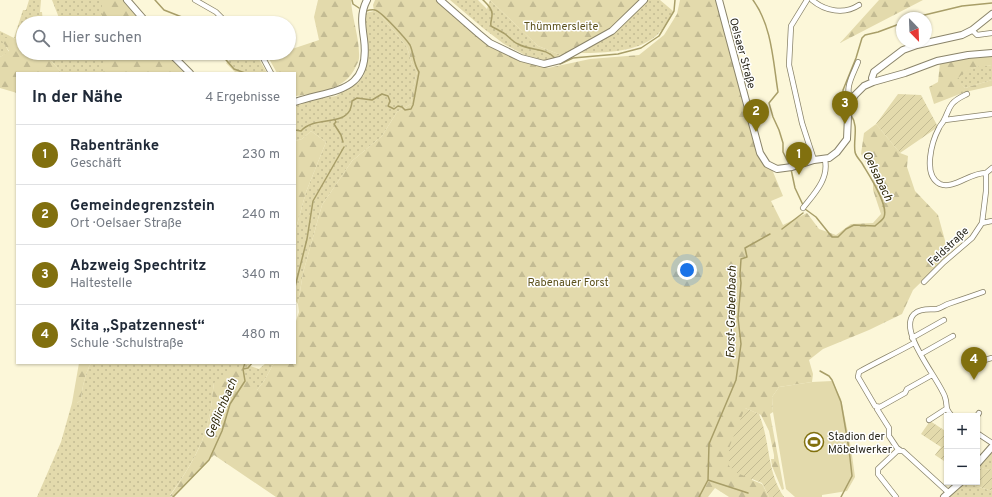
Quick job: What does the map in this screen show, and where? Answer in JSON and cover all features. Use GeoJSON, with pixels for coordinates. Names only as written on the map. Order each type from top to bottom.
{"type":"FeatureCollection","features":[{"type":"Feature","properties":{"kind":"main road"},"geometry":{"type":"LineString","coordinates":[[127,0],[141,16]]}},
{"type":"Feature","properties":{"kind":"main road"},"geometry":{"type":"LineString","coordinates":[[296,101],[341,90],[348,86],[359,74],[364,61],[365,48],[362,10],[367,0]]}},
{"type":"Feature","properties":{"kind":"main road"},"geometry":{"type":"LineString","coordinates":[[440,0],[490,43],[521,58],[538,64],[557,61],[612,31],[644,0]]}},
{"type":"Feature","properties":{"kind":"main road","name":"Oelsaer Straße"},"geometry":{"type":"LineString","coordinates":[[718,0],[760,153],[767,164],[777,169],[814,160],[825,160]]}},
{"type":"Feature","properties":{"kind":"main road"},"geometry":{"type":"LineString","coordinates":[[873,82],[872,75],[874,72],[903,50],[917,45],[959,36],[972,30],[992,14]]}},
{"type":"Feature","properties":{"kind":"main road"},"geometry":{"type":"LineString","coordinates":[[825,160],[833,156],[845,143],[848,136],[851,101],[857,92],[864,86],[937,61],[968,55],[992,53]]}},
{"type":"Feature","properties":{"kind":"main road"},"geometry":{"type":"LineString","coordinates":[[177,60],[189,72]]}},
{"type":"Feature","properties":{"kind":"main road"},"geometry":{"type":"LineString","coordinates":[[980,461],[992,448]]}},
{"type":"Feature","properties":{"kind":"main road"},"geometry":{"type":"LineString","coordinates":[[947,495],[958,485]]}},
{"type":"Feature","properties":{"kind":"street"},"geometry":{"type":"LineString","coordinates":[[195,0],[216,12],[220,16]]}},
{"type":"Feature","properties":{"kind":"street"},"geometry":{"type":"LineString","coordinates":[[807,0],[791,26],[789,65],[802,122],[814,160]]}},
{"type":"Feature","properties":{"kind":"street"},"geometry":{"type":"LineString","coordinates":[[812,0],[826,9],[843,11],[852,10],[859,5]]}},
{"type":"Feature","properties":{"kind":"street"},"geometry":{"type":"LineString","coordinates":[[972,30],[977,35],[992,33]]}},
{"type":"Feature","properties":{"kind":"street"},"geometry":{"type":"LineString","coordinates":[[263,60],[270,72]]}},
{"type":"Feature","properties":{"kind":"street"},"geometry":{"type":"LineString","coordinates":[[851,101],[848,96],[848,87],[858,62]]}},
{"type":"Feature","properties":{"kind":"street"},"geometry":{"type":"LineString","coordinates":[[967,94],[959,97],[951,105],[937,132],[933,147],[930,170],[934,180],[946,185],[956,183],[979,173],[986,173],[992,168]]}},
{"type":"Feature","properties":{"kind":"street"},"geometry":{"type":"LineString","coordinates":[[944,120],[992,114]]}},
{"type":"Feature","properties":{"kind":"street"},"geometry":{"type":"LineString","coordinates":[[804,207],[817,190],[823,179],[826,167],[825,160]]}},
{"type":"Feature","properties":{"kind":"street","name":"Feldstraße"},"geometry":{"type":"LineString","coordinates":[[924,282],[944,262],[972,238],[982,223],[986,191],[986,173]]}},
{"type":"Feature","properties":{"kind":"street"},"geometry":{"type":"LineString","coordinates":[[982,223],[992,222]]}},
{"type":"Feature","properties":{"kind":"street"},"geometry":{"type":"LineString","coordinates":[[949,413],[946,409],[945,397],[913,341],[910,332],[910,322],[914,314],[928,309],[938,309],[945,305],[983,292]]}},
{"type":"Feature","properties":{"kind":"street"},"geometry":{"type":"LineString","coordinates":[[932,375],[880,407],[875,406],[858,377],[859,372],[913,341],[944,320]]}},
{"type":"Feature","properties":{"kind":"street"},"geometry":{"type":"LineString","coordinates":[[921,354],[953,336]]}},
{"type":"Feature","properties":{"kind":"street"},"geometry":{"type":"LineString","coordinates":[[974,363],[992,358]]}},
{"type":"Feature","properties":{"kind":"street"},"geometry":{"type":"LineString","coordinates":[[877,409],[889,428],[889,436],[897,448],[903,451],[947,495]]}},
{"type":"Feature","properties":{"kind":"street"},"geometry":{"type":"LineString","coordinates":[[929,420],[946,409]]}},
{"type":"Feature","properties":{"kind":"street"},"geometry":{"type":"LineString","coordinates":[[980,435],[992,443]]}},
{"type":"Feature","properties":{"kind":"street"},"geometry":{"type":"LineString","coordinates":[[896,497],[878,474],[878,469],[897,451],[900,450]]}},
{"type":"Feature","properties":{"kind":"green space"},"geometry":{"type":"Polygon","coordinates":[[[29,0],[41,0],[40,12],[42,12],[42,16],[21,16],[23,10],[26,10],[29,0]]]}},
{"type":"Feature","properties":{"kind":"green space"},"geometry":{"type":"Polygon","coordinates":[[[52,0],[102,0],[102,16],[58,16],[52,0]]]}},
{"type":"Feature","properties":{"kind":"green space"},"geometry":{"type":"Polygon","coordinates":[[[102,0],[124,0],[138,16],[102,16],[102,0]]]}},
{"type":"Feature","properties":{"kind":"green space"},"geometry":{"type":"Polygon","coordinates":[[[318,0],[351,0],[359,60],[346,80],[338,85],[322,92],[296,96],[296,72],[276,72],[270,60],[296,60],[296,48],[319,40],[314,17],[318,0]]]}},
{"type":"Feature","properties":{"kind":"green space","name":"Rabenauer Forst"},"geometry":{"type":"Polygon","coordinates":[[[375,0],[437,0],[484,42],[515,57],[548,68],[590,59],[639,55],[664,35],[677,14],[680,0],[716,0],[758,148],[771,167],[783,196],[771,201],[783,225],[807,213],[819,229],[836,235],[851,224],[873,223],[881,214],[873,190],[873,174],[861,154],[864,133],[876,124],[900,153],[908,156],[907,167],[915,191],[938,215],[949,255],[913,290],[902,314],[869,330],[823,349],[809,360],[813,374],[812,382],[779,387],[772,397],[773,412],[770,414],[784,489],[782,490],[772,466],[771,459],[774,459],[774,455],[769,431],[761,415],[745,408],[752,480],[762,484],[769,497],[729,497],[715,488],[708,497],[276,497],[214,455],[174,497],[170,496],[199,448],[207,428],[214,383],[234,367],[257,390],[273,364],[296,364],[296,321],[299,312],[298,304],[303,273],[322,205],[352,161],[382,136],[397,112],[411,104],[417,71],[412,64],[407,47],[379,13],[374,11],[373,5],[375,0]]]}},
{"type":"Feature","properties":{"kind":"green space"},"geometry":{"type":"Polygon","coordinates":[[[450,0],[478,0],[487,9],[490,0],[538,46],[561,55],[547,61],[525,55],[504,44],[450,0]]]}},
{"type":"Feature","properties":{"kind":"green space","name":"Thümmersleite"},"geometry":{"type":"Polygon","coordinates":[[[490,0],[640,0],[616,24],[597,38],[561,55],[538,46],[490,0]]]}},
{"type":"Feature","properties":{"kind":"green space"},"geometry":{"type":"Polygon","coordinates":[[[648,0],[660,0],[673,11],[663,28],[656,36],[640,45],[630,48],[610,52],[581,53],[612,34],[648,0]]]}},
{"type":"Feature","properties":{"kind":"green space"},"geometry":{"type":"Polygon","coordinates":[[[879,0],[923,0],[900,12],[896,12],[896,14],[840,43],[879,0]]]}},
{"type":"Feature","properties":{"kind":"green space"},"geometry":{"type":"Polygon","coordinates":[[[374,11],[379,13],[407,47],[412,64],[417,71],[411,104],[397,112],[382,136],[352,161],[322,205],[303,273],[298,304],[296,301],[296,228],[306,192],[326,142],[311,131],[302,139],[296,141],[296,106],[309,100],[336,96],[358,83],[364,75],[367,57],[365,13],[374,11]]]}},
{"type":"Feature","properties":{"kind":"green space"},"geometry":{"type":"Polygon","coordinates":[[[0,31],[14,38],[1,38],[9,52],[0,57],[0,31]]]}},
{"type":"Feature","properties":{"kind":"green space"},"geometry":{"type":"Polygon","coordinates":[[[0,38],[16,39],[16,60],[50,60],[61,72],[16,72],[16,93],[0,88],[0,57],[9,51],[0,38]]]}},
{"type":"Feature","properties":{"kind":"green space"},"geometry":{"type":"Polygon","coordinates":[[[982,56],[992,56],[992,66],[973,68],[957,79],[965,88],[992,80],[992,86],[965,92],[934,104],[929,87],[938,82],[940,63],[982,56]]]}},
{"type":"Feature","properties":{"kind":"green space"},"geometry":{"type":"Polygon","coordinates":[[[50,60],[103,60],[103,72],[61,72],[50,60]]]}},
{"type":"Feature","properties":{"kind":"green space"},"geometry":{"type":"Polygon","coordinates":[[[103,60],[172,60],[183,72],[103,72],[103,60]]]}},
{"type":"Feature","properties":{"kind":"green space"},"geometry":{"type":"Polygon","coordinates":[[[230,60],[260,60],[266,72],[235,72],[226,63],[230,60]]]}},
{"type":"Feature","properties":{"kind":"green space"},"geometry":{"type":"Polygon","coordinates":[[[982,65],[992,66],[992,80],[965,88],[956,79],[967,70],[982,65]]]}},
{"type":"Feature","properties":{"kind":"green space"},"geometry":{"type":"Polygon","coordinates":[[[898,94],[921,95],[938,127],[900,153],[876,124],[898,94]]]}},
{"type":"Feature","properties":{"kind":"green space"},"geometry":{"type":"Polygon","coordinates":[[[311,131],[326,142],[306,192],[296,228],[296,141],[302,139],[311,131]]]}},
{"type":"Feature","properties":{"kind":"green space"},"geometry":{"type":"Polygon","coordinates":[[[79,364],[91,364],[84,381],[81,400],[77,403],[72,403],[79,364]]]}},
{"type":"Feature","properties":{"kind":"green space"},"geometry":{"type":"Polygon","coordinates":[[[91,364],[249,364],[250,366],[259,369],[265,364],[273,364],[257,390],[214,383],[207,428],[199,448],[182,478],[170,495],[171,497],[37,497],[61,442],[72,403],[77,403],[81,400],[87,372],[91,364]]]}},
{"type":"Feature","properties":{"kind":"green space","name":"Stadion der Möbelwerker"},"geometry":{"type":"Polygon","coordinates":[[[832,381],[841,399],[855,477],[847,491],[822,495],[822,497],[795,497],[786,489],[773,412],[772,397],[779,387],[812,382],[832,381]]]}},
{"type":"Feature","properties":{"kind":"green space"},"geometry":{"type":"Polygon","coordinates":[[[745,408],[759,414],[763,425],[774,477],[784,497],[769,497],[762,483],[737,473],[729,466],[729,448],[745,408]]]}},
{"type":"Feature","properties":{"kind":"green space"},"geometry":{"type":"Polygon","coordinates":[[[930,421],[944,430],[944,461],[935,455],[941,447],[921,434],[930,421]]]}},
{"type":"Feature","properties":{"kind":"green space"},"geometry":{"type":"Polygon","coordinates":[[[992,451],[992,470],[980,468],[980,464],[992,451]]]}},
{"type":"Feature","properties":{"kind":"green space"},"geometry":{"type":"Polygon","coordinates":[[[980,468],[992,470],[992,491],[973,485],[980,485],[980,468]]]}},
{"type":"Feature","properties":{"kind":"green space"},"geometry":{"type":"Polygon","coordinates":[[[960,485],[973,485],[992,491],[992,497],[947,497],[960,485]]]}},
{"type":"Feature","properties":{"kind":"waterway","name":"Oelsabach"},"geometry":{"type":"LineString","coordinates":[[155,0],[164,10],[179,16]]}},
{"type":"Feature","properties":{"kind":"waterway","name":"Oelsabach"},"geometry":{"type":"LineString","coordinates":[[352,0],[353,4],[359,8]]}},
{"type":"Feature","properties":{"kind":"waterway","name":"Oelsabach"},"geometry":{"type":"LineString","coordinates":[[483,0],[492,11],[491,26],[516,43],[543,51],[552,55],[556,59]]}},
{"type":"Feature","properties":{"kind":"waterway","name":"Oelsabach"},"geometry":{"type":"LineString","coordinates":[[558,62],[560,64],[573,58],[618,54],[641,48],[659,36],[674,11],[675,0]]}},
{"type":"Feature","properties":{"kind":"waterway","name":"Oelsabach"},"geometry":{"type":"LineString","coordinates":[[753,0],[764,21],[771,44],[778,92],[769,103],[783,143],[783,152],[790,166]]}},
{"type":"Feature","properties":{"kind":"waterway","name":"Oelsabach"},"geometry":{"type":"LineString","coordinates":[[932,13],[962,6],[992,3]]}},
{"type":"Feature","properties":{"kind":"waterway","name":"Oelsabach"},"geometry":{"type":"LineString","coordinates":[[296,130],[301,131],[307,126],[313,124],[341,118],[346,115],[350,110],[352,101],[357,98],[372,100],[382,94],[388,96],[390,101],[388,106],[394,109],[398,106],[405,110],[411,109],[419,72],[410,45],[383,15],[375,10],[366,11]]}},
{"type":"Feature","properties":{"kind":"waterway","name":"Oelsabach"},"geometry":{"type":"LineString","coordinates":[[847,109],[844,105],[843,90],[856,58],[862,38],[865,35],[896,25]]}},
{"type":"Feature","properties":{"kind":"waterway","name":"Oelsabach"},"geometry":{"type":"LineString","coordinates":[[226,60],[234,69],[242,72]]}},
{"type":"Feature","properties":{"kind":"waterway","name":"Oelsabach"},"geometry":{"type":"LineString","coordinates":[[805,209],[816,217],[832,237],[838,237],[846,229],[854,225],[875,226],[884,217],[884,205],[881,198],[874,183],[856,154],[855,124],[851,115]]}},
{"type":"Feature","properties":{"kind":"waterway"},"geometry":{"type":"LineString","coordinates":[[335,120],[336,122],[334,124],[341,135],[343,142]]}},
{"type":"Feature","properties":{"kind":"waterway","name":"Geßlichbach"},"geometry":{"type":"LineString","coordinates":[[296,283],[307,239],[313,201],[344,147]]}},
{"type":"Feature","properties":{"kind":"waterway","name":"Oelsabach"},"geometry":{"type":"LineString","coordinates":[[791,169],[795,188],[803,205]]}},
{"type":"Feature","properties":{"kind":"waterway","name":"Forst-Grabenbach"},"geometry":{"type":"LineString","coordinates":[[782,229],[803,213]]}},
{"type":"Feature","properties":{"kind":"waterway","name":"Forst-Grabenbach"},"geometry":{"type":"LineString","coordinates":[[699,497],[708,480],[709,444],[736,380],[741,344],[738,318],[741,283],[741,259],[747,257],[745,248],[770,234]]}},
{"type":"Feature","properties":{"kind":"waterway","name":"Geßlichbach"},"geometry":{"type":"LineString","coordinates":[[243,369],[245,364]]}},
{"type":"Feature","properties":{"kind":"waterway","name":"Geßlichbach"},"geometry":{"type":"LineString","coordinates":[[173,497],[209,460],[222,431],[230,404],[245,381],[243,369],[248,368],[251,364]]}},
{"type":"Feature","properties":{"kind":"waterway"},"geometry":{"type":"LineString","coordinates":[[820,371],[829,376],[832,380],[841,402],[849,449],[852,476],[841,497]]}},
{"type":"Feature","properties":{"kind":"waterway"},"geometry":{"type":"LineString","coordinates":[[708,480],[748,493]]}},
{"type":"Feature","properties":{"kind":"place","name":"Abzweig Spechtritz"},"geometry":{"type":"Point","coordinates":[845,124]}},
{"type":"Feature","properties":{"kind":"place","name":"Gemeindegrenzstein"},"geometry":{"type":"Point","coordinates":[756,132]}},
{"type":"Feature","properties":{"kind":"place","name":"Rabentränke"},"geometry":{"type":"Point","coordinates":[799,175]}},
{"type":"Feature","properties":{"kind":"place","name":"Kita „Spatzennest“"},"geometry":{"type":"Point","coordinates":[974,380]}},
{"type":"Feature","properties":{"kind":"place","name":"Stadion der Möbelwerker"},"geometry":{"type":"Point","coordinates":[814,442]}}]}
